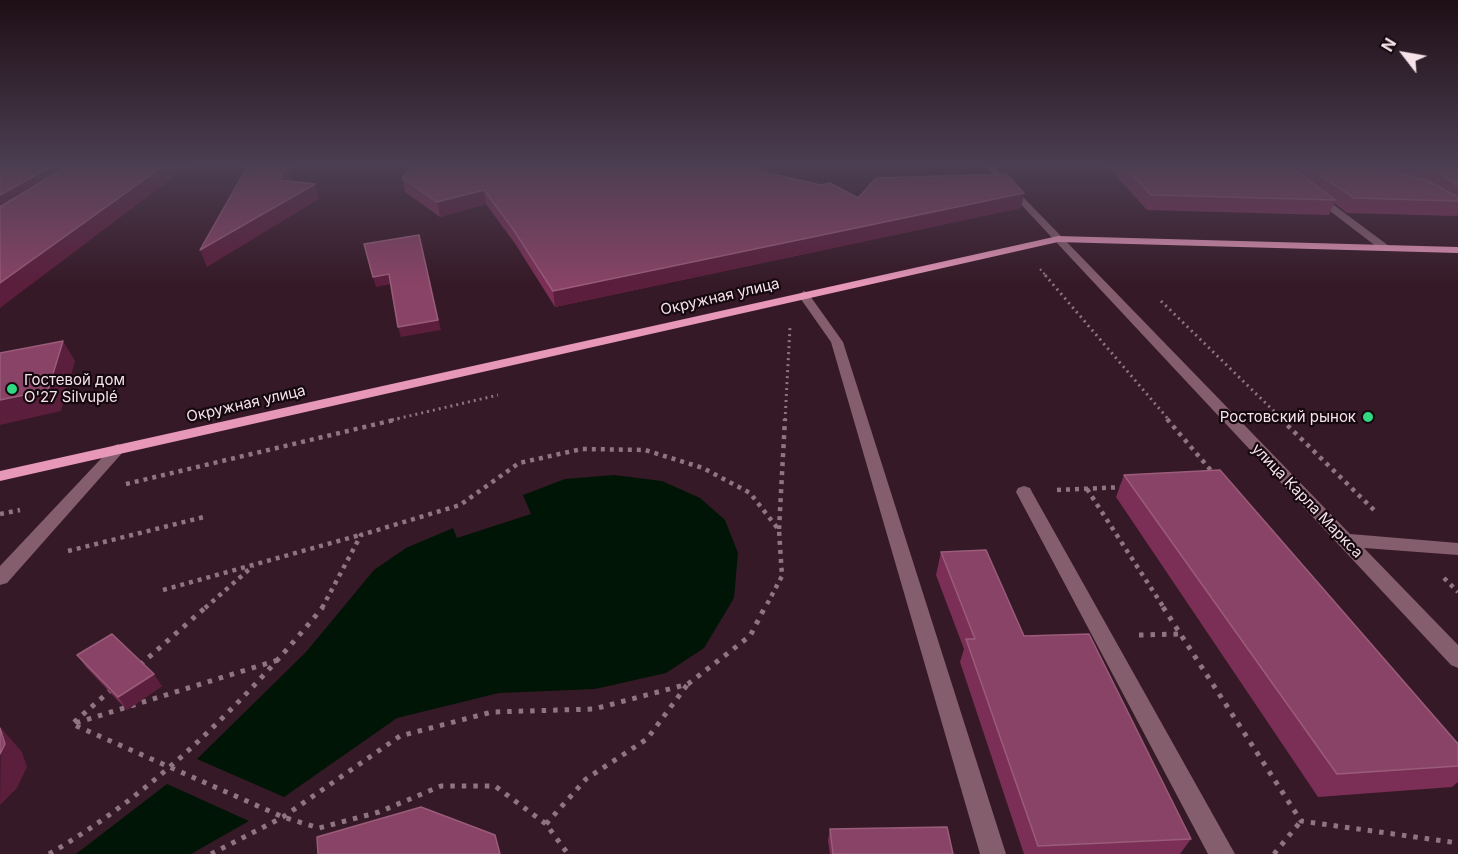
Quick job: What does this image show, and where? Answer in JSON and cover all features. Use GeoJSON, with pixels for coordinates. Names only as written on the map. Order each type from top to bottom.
{"type":"FeatureCollection","features":[{"type":"Feature","properties":{"kind":"main road","name":"Окружная улица"},"geometry":{"type":"LineString","coordinates":[[0,476],[1058,239],[1458,250]]}},
{"type":"Feature","properties":{"kind":"street","name":"улица Карла Маркса"},"geometry":{"type":"LineString","coordinates":[[1028,207],[1458,659]]}},
{"type":"Feature","properties":{"kind":"street"},"geometry":{"type":"LineString","coordinates":[[1330,207],[1385,248]]}},
{"type":"Feature","properties":{"kind":"street"},"geometry":{"type":"LineString","coordinates":[[804,295],[837,342],[993,854]]}},
{"type":"Feature","properties":{"kind":"street"},"geometry":{"type":"LineString","coordinates":[[6,572],[118,449]]}},
{"type":"Feature","properties":{"kind":"street"},"geometry":{"type":"LineString","coordinates":[[1024,492],[1222,854]]}},
{"type":"Feature","properties":{"kind":"street"},"geometry":{"type":"LineString","coordinates":[[1345,540],[1458,549]]}},
{"type":"Feature","properties":{"kind":"path"},"geometry":{"type":"LineString","coordinates":[[1077,260],[1036,265],[1221,482]]}},
{"type":"Feature","properties":{"kind":"path"},"geometry":{"type":"LineString","coordinates":[[1154,294],[1458,592]]}},
{"type":"Feature","properties":{"kind":"path"},"geometry":{"type":"LineString","coordinates":[[778,328],[820,318]]}},
{"type":"Feature","properties":{"kind":"path"},"geometry":{"type":"LineString","coordinates":[[546,824],[586,779],[647,739],[688,684],[750,636],[782,576],[779,530],[790,326]]}},
{"type":"Feature","properties":{"kind":"path"},"geometry":{"type":"LineString","coordinates":[[73,497],[501,395]]}},
{"type":"Feature","properties":{"kind":"path"},"geometry":{"type":"LineString","coordinates":[[163,590],[460,505],[519,464],[582,449],[645,450],[703,468],[750,493],[779,530]]}},
{"type":"Feature","properties":{"kind":"path"},"geometry":{"type":"LineString","coordinates":[[1024,492],[1133,486]]}},
{"type":"Feature","properties":{"kind":"path"},"geometry":{"type":"LineString","coordinates":[[1087,489],[1301,821],[1458,843]]}},
{"type":"Feature","properties":{"kind":"path"},"geometry":{"type":"LineString","coordinates":[[0,514],[21,509]]}},
{"type":"Feature","properties":{"kind":"path"},"geometry":{"type":"LineString","coordinates":[[6,572],[204,517]]}},
{"type":"Feature","properties":{"kind":"path"},"geometry":{"type":"LineString","coordinates":[[49,854],[68,843],[171,768],[280,659],[324,606],[361,535]]}},
{"type":"Feature","properties":{"kind":"path"},"geometry":{"type":"LineString","coordinates":[[133,672],[253,566]]}},
{"type":"Feature","properties":{"kind":"path"},"geometry":{"type":"LineString","coordinates":[[1103,637],[1180,634]]}},
{"type":"Feature","properties":{"kind":"path"},"geometry":{"type":"LineString","coordinates":[[72,724],[280,659]]}},
{"type":"Feature","properties":{"kind":"path"},"geometry":{"type":"LineString","coordinates":[[212,854],[283,817],[400,736],[492,712],[594,709],[688,684]]}},
{"type":"Feature","properties":{"kind":"path"},"geometry":{"type":"LineString","coordinates":[[72,724],[115,687]]}},
{"type":"Feature","properties":{"kind":"path"},"geometry":{"type":"LineString","coordinates":[[72,724],[283,817],[319,828],[379,812],[441,786],[495,786],[546,824],[568,854]]}},
{"type":"Feature","properties":{"kind":"path"},"geometry":{"type":"LineString","coordinates":[[1274,854],[1301,821]]}},
{"type":"Feature","properties":{"kind":"shaded area"},"geometry":{"type":"Polygon","coordinates":[[[614,475],[662,481],[700,498],[725,520],[738,553],[734,598],[704,648],[666,673],[595,689],[499,693],[397,718],[284,797],[197,759],[306,652],[374,570],[406,548],[453,528],[457,538],[531,514],[523,495],[565,479],[614,475]]]}},
{"type":"Feature","properties":{"kind":"shaded area"},"geometry":{"type":"Polygon","coordinates":[[[167,784],[249,821],[191,854],[76,854],[167,784]]]}},
{"type":"Feature","properties":{"kind":"building"},"geometry":{"type":"Polygon","coordinates":[[[0,207],[106,207],[0,283],[0,207]]]}},
{"type":"Feature","properties":{"kind":"building"},"geometry":{"type":"Polygon","coordinates":[[[224,207],[275,207],[200,250],[224,207]]]}},
{"type":"Feature","properties":{"kind":"building"},"geometry":{"type":"Polygon","coordinates":[[[497,207],[957,207],[553,291],[497,207]]]}},
{"type":"Feature","properties":{"kind":"building"},"geometry":{"type":"Polygon","coordinates":[[[419,235],[438,320],[398,327],[389,274],[373,277],[364,244],[419,235]]]}},
{"type":"Feature","properties":{"kind":"building"},"geometry":{"type":"Polygon","coordinates":[[[63,341],[48,390],[0,400],[0,353],[63,341]]]}},
{"type":"Feature","properties":{"kind":"building"},"geometry":{"type":"Polygon","coordinates":[[[1220,470],[1458,744],[1458,766],[1337,774],[1124,475],[1220,470]]]}},
{"type":"Feature","properties":{"kind":"building"},"geometry":{"type":"Polygon","coordinates":[[[986,550],[1024,636],[1089,634],[1191,839],[1038,846],[966,639],[975,639],[941,552],[986,550]]]}},
{"type":"Feature","properties":{"kind":"building"},"geometry":{"type":"Polygon","coordinates":[[[112,634],[154,674],[118,697],[77,655],[112,634]]]}},
{"type":"Feature","properties":{"kind":"building"},"geometry":{"type":"Polygon","coordinates":[[[0,728],[5,744],[0,754],[0,728]]]}},
{"type":"Feature","properties":{"kind":"building"},"geometry":{"type":"Polygon","coordinates":[[[421,807],[495,835],[500,854],[318,854],[317,837],[421,807]]]}},
{"type":"Feature","properties":{"kind":"building"},"geometry":{"type":"Polygon","coordinates":[[[947,827],[953,854],[833,854],[830,829],[947,827]]]}},
{"type":"Feature","properties":{"kind":"place","name":"Гостевой дом O'27 Silvuplé"},"geometry":{"type":"Point","coordinates":[12,389]}},
{"type":"Feature","properties":{"kind":"place","name":"Ростовский рынок"},"geometry":{"type":"Point","coordinates":[1368,417]}}]}
